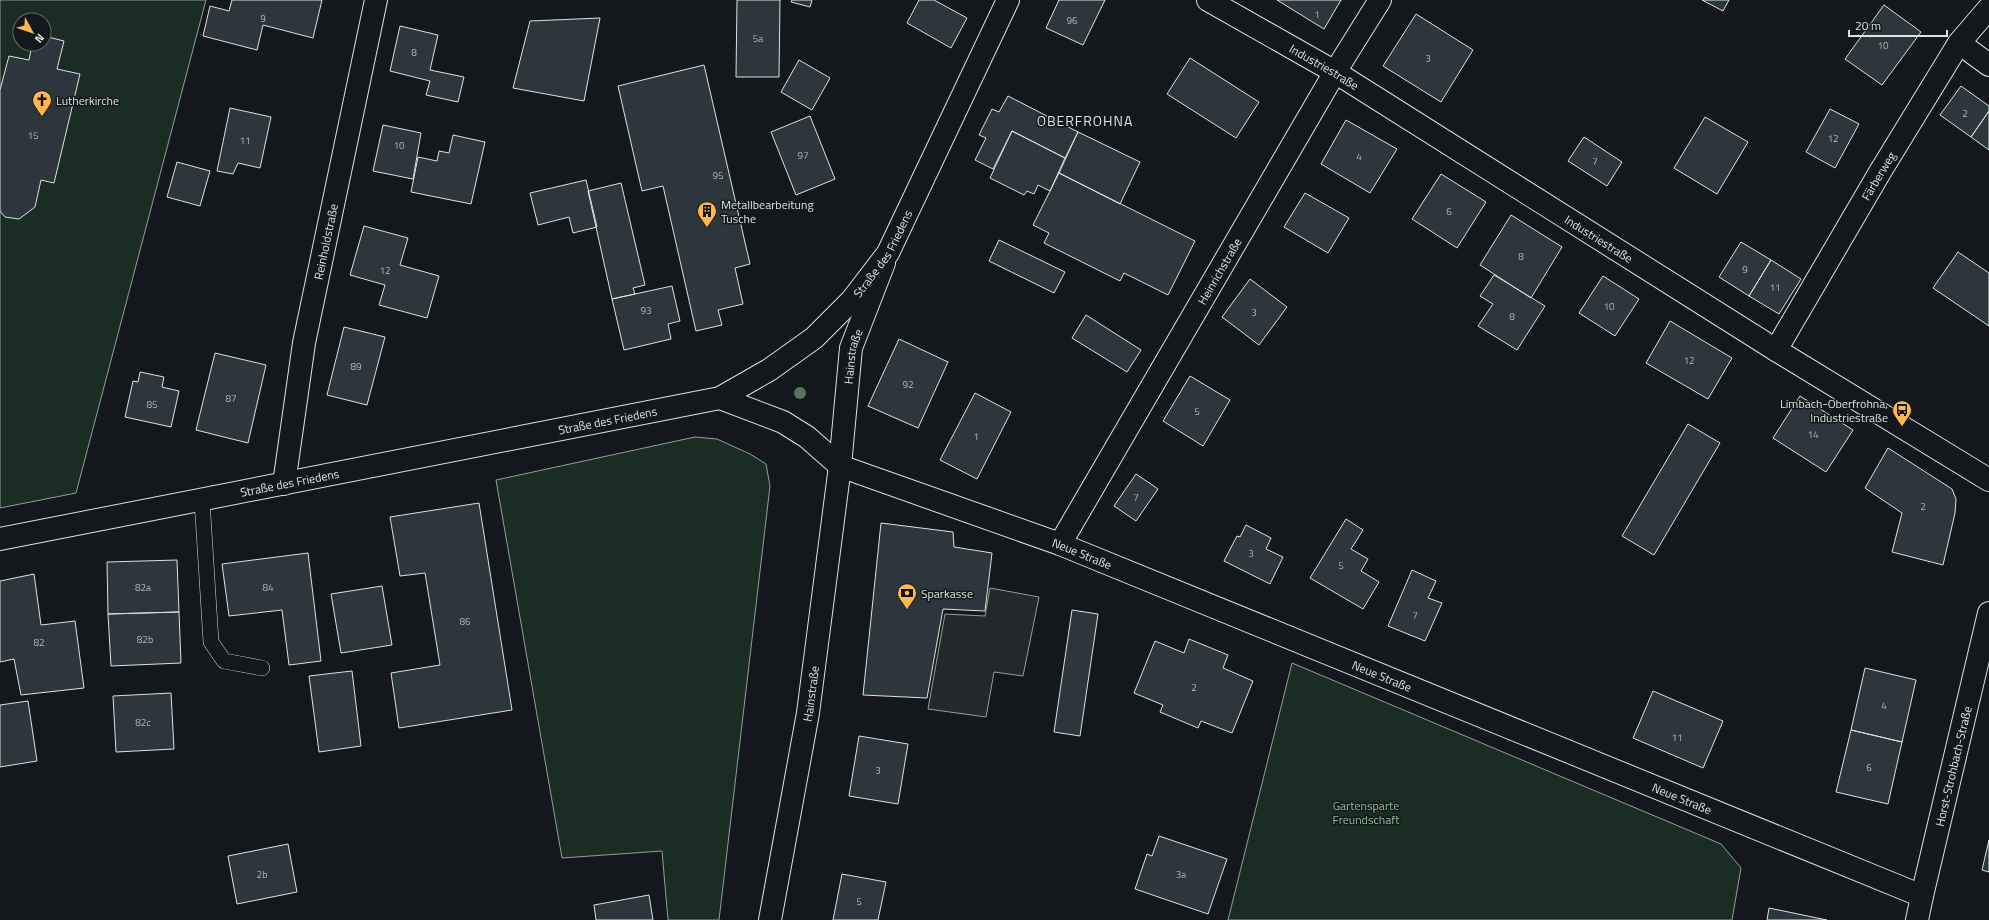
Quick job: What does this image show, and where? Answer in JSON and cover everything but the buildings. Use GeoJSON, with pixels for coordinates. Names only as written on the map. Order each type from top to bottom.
{"type":"FeatureCollection","features":[{"type":"Feature","properties":{"kind":"street","name":"Reinholdstraße"},"geometry":{"type":"LineString","coordinates":[[284,484],[304,343],[376,0]]}},
{"type":"Feature","properties":{"kind":"street","name":"Straße des Friedens"},"geometry":{"type":"LineString","coordinates":[[0,539],[720,398],[769,370],[814,338],[852,300],[888,253],[1008,0]]}},
{"type":"Feature","properties":{"kind":"street","name":"Industriestraße"},"geometry":{"type":"LineString","coordinates":[[1208,0],[1335,72],[1776,350],[1989,480]]}},
{"type":"Feature","properties":{"kind":"street","name":"Heinrichstraße"},"geometry":{"type":"LineString","coordinates":[[1060,544],[1335,72],[1380,0]]}},
{"type":"Feature","properties":{"kind":"street","name":"Färberweg"},"geometry":{"type":"LineString","coordinates":[[1776,350],[1880,172],[1959,43],[1989,8]]}},
{"type":"Feature","properties":{"kind":"street"},"geometry":{"type":"LineString","coordinates":[[1959,43],[1989,65]]}},
{"type":"Feature","properties":{"kind":"street","name":"Hainstraße"},"geometry":{"type":"LineString","coordinates":[[770,920],[808,713],[840,466],[851,348],[888,253]]}},
{"type":"Feature","properties":{"kind":"street"},"geometry":{"type":"LineString","coordinates":[[720,398],[783,422],[807,437],[840,466]]}},
{"type":"Feature","properties":{"kind":"street","name":"Neue Straße"},"geometry":{"type":"LineString","coordinates":[[840,466],[1060,544],[1922,896]]}},
{"type":"Feature","properties":{"kind":"street","name":"Horst-Strohbach-Straße"},"geometry":{"type":"LineString","coordinates":[[1917,920],[1989,613]]}},
{"type":"Feature","properties":{"kind":"lane"},"geometry":{"type":"LineString","coordinates":[[202,500],[211,642],[224,661],[262,668]]}},
{"type":"Feature","properties":{"kind":"green space"},"geometry":{"type":"Polygon","coordinates":[[[0,0],[206,0],[76,493],[0,508],[0,0]]]}},
{"type":"Feature","properties":{"kind":"green space"},"geometry":{"type":"Polygon","coordinates":[[[695,437],[717,439],[750,454],[766,464],[770,486],[719,920],[668,920],[662,851],[562,858],[496,480],[695,437]]]}},
{"type":"Feature","properties":{"kind":"green space","name":"Gartensparte Freundschaft"},"geometry":{"type":"Polygon","coordinates":[[[1292,663],[1721,844],[1741,868],[1732,920],[1228,920],[1292,663]]]}},
{"type":"Feature","properties":{"kind":"shaded area"},"geometry":{"type":"Polygon","coordinates":[[[990,588],[1039,597],[1023,676],[994,672],[986,717],[928,709],[945,614],[985,616],[990,588]]]}},
{"type":"Feature","properties":{"kind":"place","name":"Lutherkirche"},"geometry":{"type":"Point","coordinates":[42,117]}},
{"type":"Feature","properties":{"kind":"place","name":"Metallbearbeitung Tusche"},"geometry":{"type":"Point","coordinates":[707,228]}},
{"type":"Feature","properties":{"kind":"place","name":"Limbach-Oberfrohna, Industriestraße"},"geometry":{"type":"Point","coordinates":[1902,427]}},
{"type":"Feature","properties":{"kind":"place","name":"Sparkasse"},"geometry":{"type":"Point","coordinates":[907,610]}},
{"type":"Feature","properties":{"kind":"district","name":"OBERFROHNA"},"geometry":{"type":"Point","coordinates":[1085,120]}}]}
